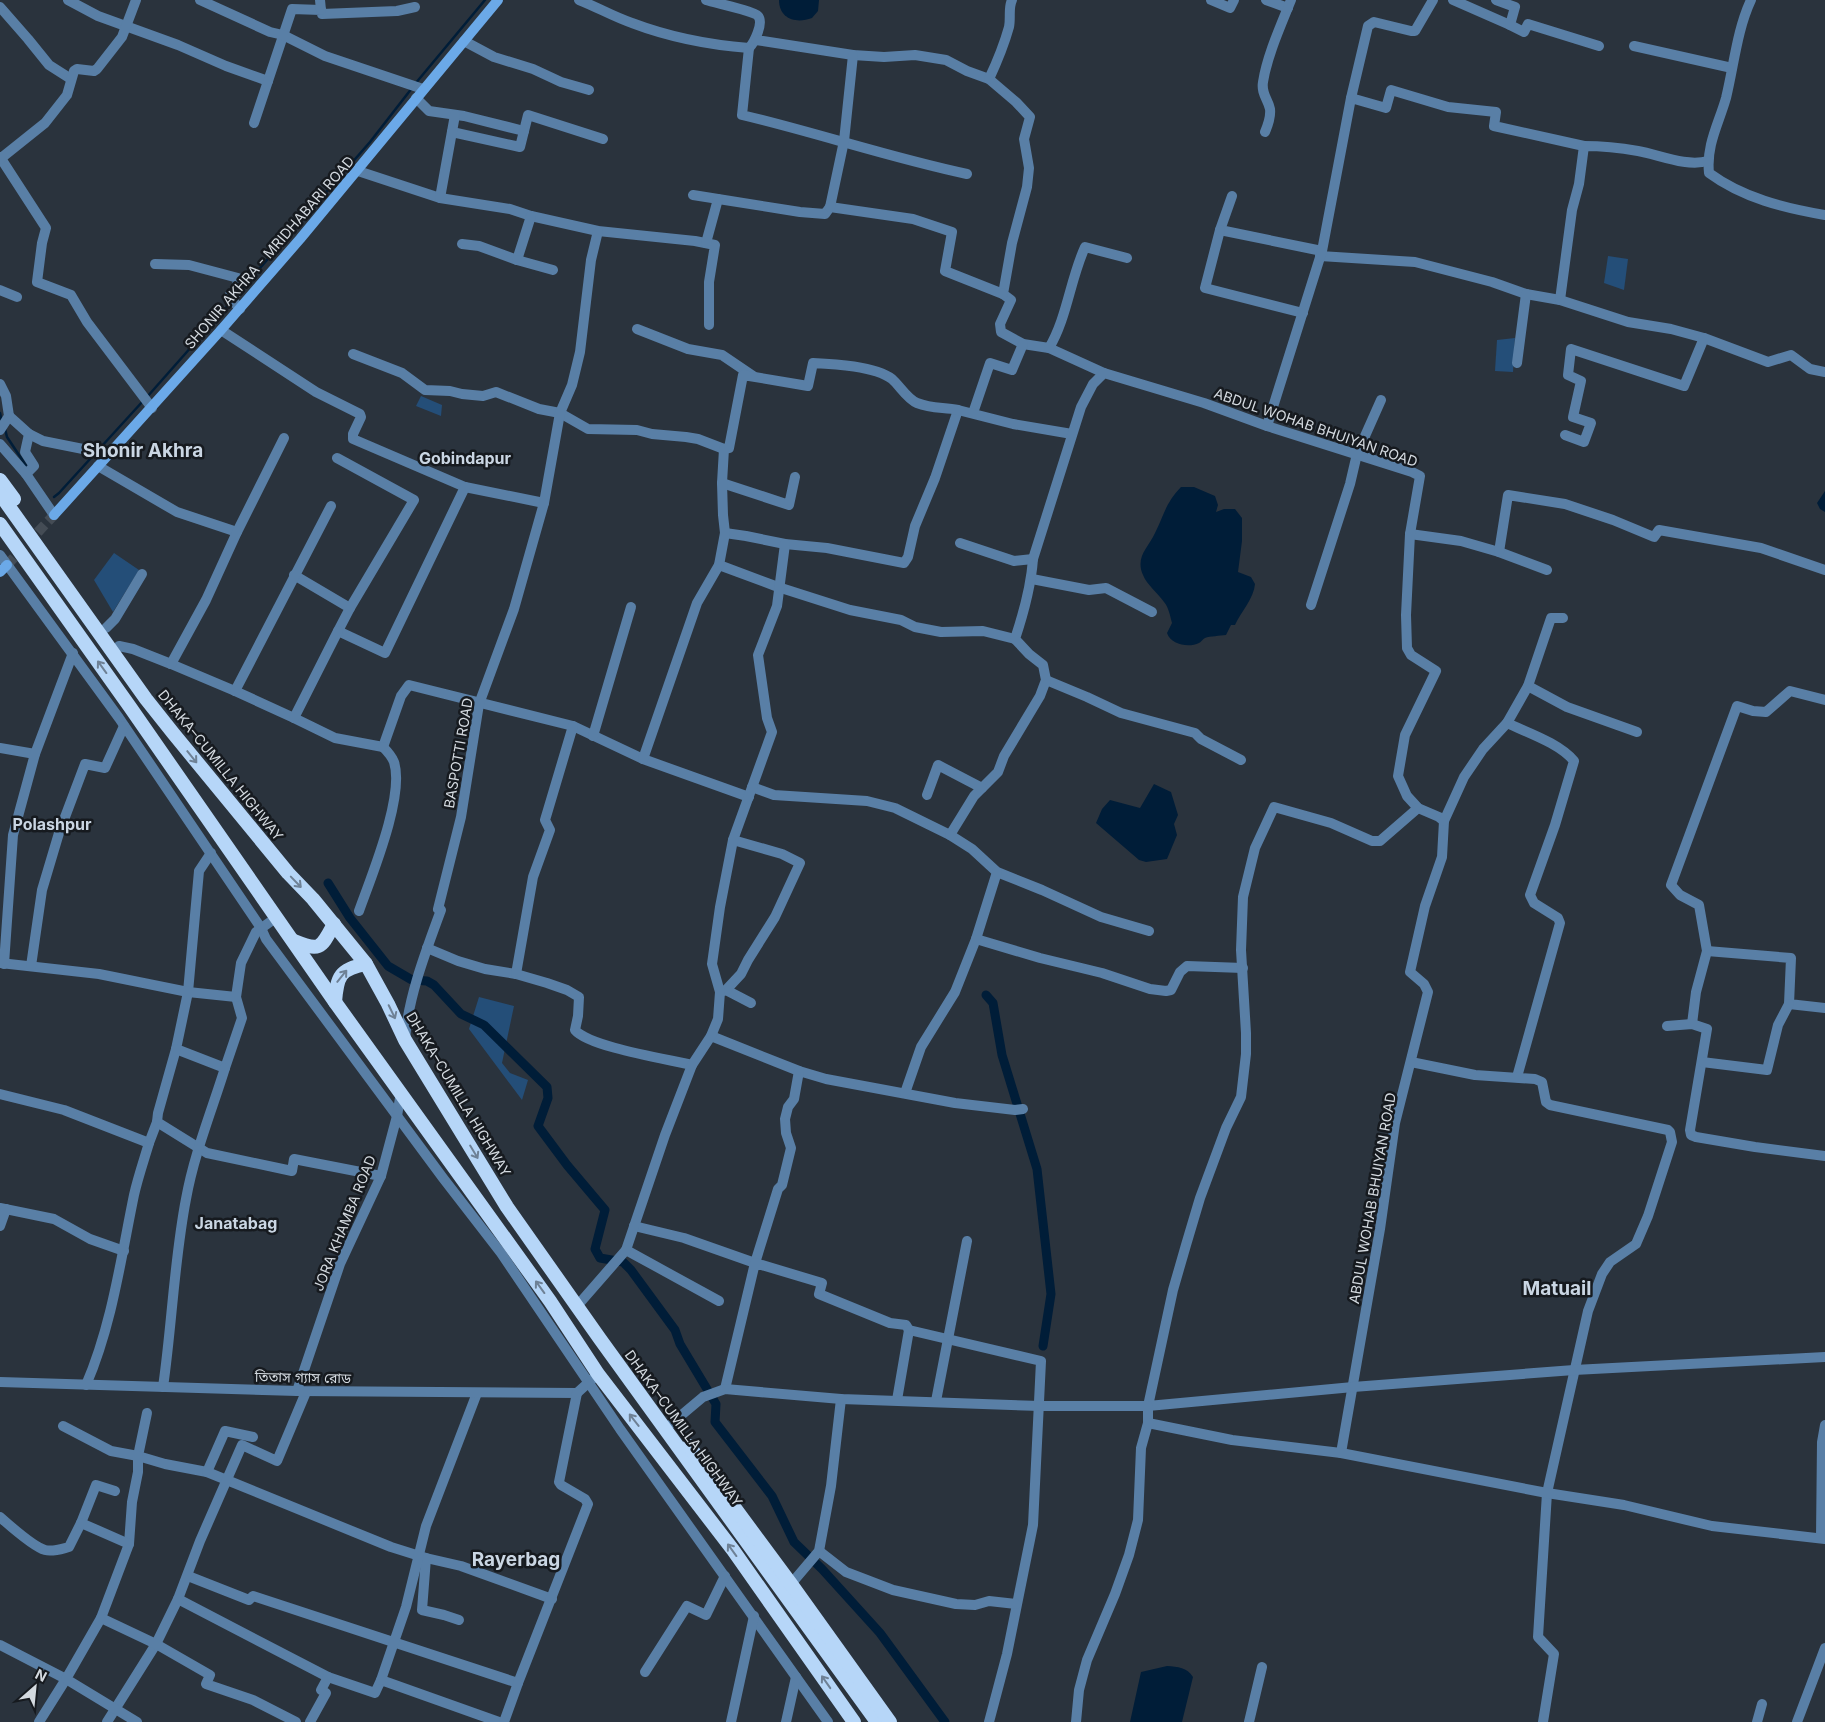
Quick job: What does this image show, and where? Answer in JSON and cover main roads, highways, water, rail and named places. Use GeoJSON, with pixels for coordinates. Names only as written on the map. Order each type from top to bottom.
{"type":"FeatureCollection","features":[{"type":"Feature","properties":{"kind":"highway"},"geometry":{"type":"LineString","coordinates":[[0,480],[119,646],[173,733]]}},
{"type":"Feature","properties":{"kind":"highway","name":"DHAKA–CUMILLA HIGHWAY"},"geometry":{"type":"LineString","coordinates":[[0,494],[146,699],[288,873],[334,924],[366,964],[406,1040],[507,1207],[664,1429],[877,1722]]}},
{"type":"Feature","properties":{"kind":"highway"},"geometry":{"type":"LineString","coordinates":[[0,524],[335,1002],[550,1301],[593,1378],[733,1550],[854,1722]]}},
{"type":"Feature","properties":{"kind":"highway"},"geometry":{"type":"LineString","coordinates":[[294,941],[312,948],[318,947],[323,943],[334,924]]}},
{"type":"Feature","properties":{"kind":"highway"},"geometry":{"type":"LineString","coordinates":[[335,1002],[337,982],[343,972],[352,967],[366,964]]}},
{"type":"Feature","properties":{"kind":"highway"},"geometry":{"type":"LineString","coordinates":[[578,1306],[618,1351],[672,1423],[796,1579],[890,1722]]}},
{"type":"Feature","properties":{"kind":"main road","name":"SHONIR AKHRA - MRIDHABARI ROAD"},"geometry":{"type":"LineString","coordinates":[[54,515],[150,406],[222,330],[239,307],[358,171],[423,89],[498,0]]}},
{"type":"Feature","properties":{"kind":"waterway"},"geometry":{"type":"LineString","coordinates":[[415,84],[485,0]]}},
{"type":"Feature","properties":{"kind":"waterway"},"geometry":{"type":"LineString","coordinates":[[239,292],[370,142],[412,88]]}},
{"type":"Feature","properties":{"kind":"waterway"},"geometry":{"type":"LineString","coordinates":[[147,397],[231,302]]}},
{"type":"Feature","properties":{"kind":"waterway"},"geometry":{"type":"LineString","coordinates":[[54,497],[143,401]]}},
{"type":"Feature","properties":{"kind":"waterway"},"geometry":{"type":"LineString","coordinates":[[0,413],[2,422]]}},
{"type":"Feature","properties":{"kind":"waterway"},"geometry":{"type":"LineString","coordinates":[[5,429],[7,437],[27,467]]}},
{"type":"Feature","properties":{"kind":"waterway"},"geometry":{"type":"LineString","coordinates":[[328,883],[350,918],[388,966],[412,980],[427,981],[434,985],[461,1014],[484,1025],[547,1087],[548,1098],[538,1126],[567,1165],[605,1210],[595,1249],[600,1258],[623,1262],[631,1270],[675,1330],[680,1344],[716,1404],[715,1422],[772,1496],[794,1542],[822,1569],[880,1633],[945,1722]]}},
{"type":"Feature","properties":{"kind":"waterway"},"geometry":{"type":"LineString","coordinates":[[986,995],[993,1003],[1002,1055],[1037,1169],[1051,1294],[1043,1346]]}},
{"type":"Feature","properties":{"kind":"tunnel"},"geometry":{"type":"LineString","coordinates":[[7,565],[54,515]]}},
{"type":"Feature","properties":{"kind":"district","name":"Shonir Akhra"},"geometry":{"type":"Point","coordinates":[143,450]}},
{"type":"Feature","properties":{"kind":"district","name":"Gobindapur"},"geometry":{"type":"Point","coordinates":[465,458]}},
{"type":"Feature","properties":{"kind":"district","name":"Polashpur"},"geometry":{"type":"Point","coordinates":[52,824]}},
{"type":"Feature","properties":{"kind":"district","name":"Janatabag"},"geometry":{"type":"Point","coordinates":[236,1223]}},
{"type":"Feature","properties":{"kind":"district","name":"Matuail"},"geometry":{"type":"Point","coordinates":[1557,1288]}},
{"type":"Feature","properties":{"kind":"district","name":"Rayerbag"},"geometry":{"type":"Point","coordinates":[516,1559]}}]}
